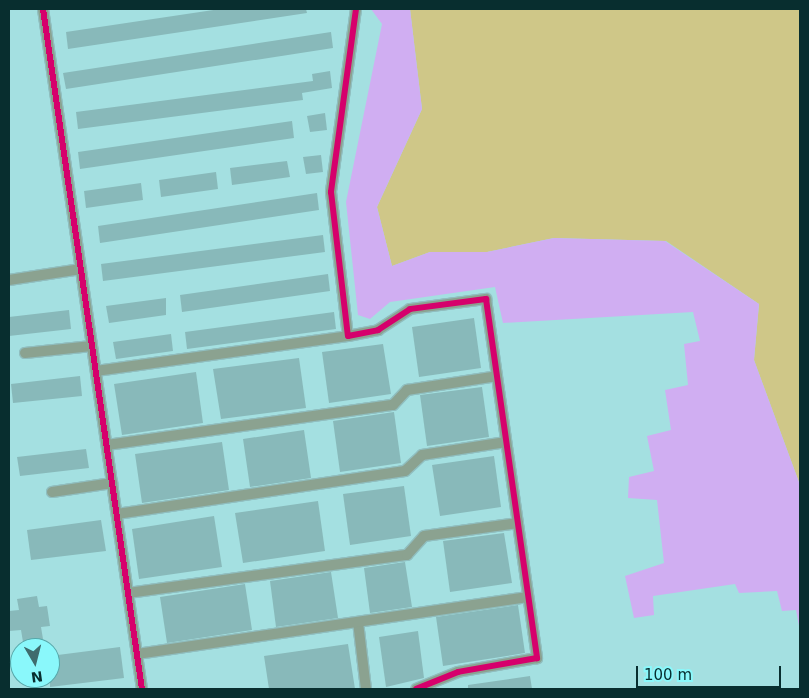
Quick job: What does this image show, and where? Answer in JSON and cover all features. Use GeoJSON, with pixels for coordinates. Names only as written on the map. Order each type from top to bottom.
{"type":"FeatureCollection","features":[{"type":"Feature","properties":{"kind":"street"},"geometry":{"type":"LineString","coordinates":[[43,9],[142,689]]}},
{"type":"Feature","properties":{"kind":"street"},"geometry":{"type":"LineString","coordinates":[[348,336],[331,192],[356,9]]}},
{"type":"Feature","properties":{"kind":"street"},"geometry":{"type":"LineString","coordinates":[[9,280],[81,269]]}},
{"type":"Feature","properties":{"kind":"street"},"geometry":{"type":"LineString","coordinates":[[96,371],[348,336],[378,330],[410,309],[486,299],[537,658],[458,672],[416,689]]}},
{"type":"Feature","properties":{"kind":"street"},"geometry":{"type":"LineString","coordinates":[[25,353],[92,346]]}},
{"type":"Feature","properties":{"kind":"street"},"geometry":{"type":"LineString","coordinates":[[107,445],[393,405],[407,390],[497,376]]}},
{"type":"Feature","properties":{"kind":"street"},"geometry":{"type":"LineString","coordinates":[[117,514],[405,471],[422,455],[506,442]]}},
{"type":"Feature","properties":{"kind":"street"},"geometry":{"type":"LineString","coordinates":[[52,492],[112,482]]}},
{"type":"Feature","properties":{"kind":"street"},"geometry":{"type":"LineString","coordinates":[[128,593],[407,555],[424,536],[518,523]]}},
{"type":"Feature","properties":{"kind":"street"},"geometry":{"type":"LineString","coordinates":[[137,654],[528,597]]}},
{"type":"Feature","properties":{"kind":"street"},"geometry":{"type":"LineString","coordinates":[[358,622],[366,689]]}},
{"type":"Feature","properties":{"kind":"shaded area"},"geometry":{"type":"Polygon","coordinates":[[[371,9],[410,9],[422,109],[377,207],[392,266],[430,252],[487,252],[554,238],[665,241],[759,304],[754,360],[800,485],[800,631],[796,610],[782,611],[777,591],[739,593],[735,584],[653,596],[654,615],[634,618],[625,576],[664,563],[657,500],[628,498],[629,477],[654,471],[647,436],[671,430],[665,390],[688,385],[684,344],[700,341],[693,312],[503,323],[495,287],[390,302],[370,319],[358,315],[346,202],[382,24],[371,9]]]}},
{"type":"Feature","properties":{"kind":"shaded area"},"geometry":{"type":"Polygon","coordinates":[[[410,9],[800,9],[800,485],[754,360],[759,304],[666,241],[554,238],[487,252],[430,252],[392,266],[377,207],[422,109],[410,9]]]}},
{"type":"Feature","properties":{"kind":"building"},"geometry":{"type":"Polygon","coordinates":[[[220,9],[306,9],[307,13],[68,49],[66,32],[220,9]]]}},
{"type":"Feature","properties":{"kind":"building"},"geometry":{"type":"Polygon","coordinates":[[[331,32],[333,48],[66,89],[63,73],[331,32]]]}},
{"type":"Feature","properties":{"kind":"building"},"geometry":{"type":"Polygon","coordinates":[[[330,71],[332,88],[302,93],[303,100],[78,129],[76,112],[313,81],[312,74],[330,71]]]}},
{"type":"Feature","properties":{"kind":"building"},"geometry":{"type":"Polygon","coordinates":[[[325,113],[327,130],[310,132],[307,116],[325,113]]]}},
{"type":"Feature","properties":{"kind":"building"},"geometry":{"type":"Polygon","coordinates":[[[292,121],[294,138],[80,169],[78,152],[292,121]]]}},
{"type":"Feature","properties":{"kind":"building"},"geometry":{"type":"Polygon","coordinates":[[[321,155],[323,172],[306,174],[303,157],[321,155]]]}},
{"type":"Feature","properties":{"kind":"building"},"geometry":{"type":"Polygon","coordinates":[[[287,161],[290,177],[232,185],[230,168],[287,161]]]}},
{"type":"Feature","properties":{"kind":"building"},"geometry":{"type":"Polygon","coordinates":[[[216,172],[218,189],[161,197],[159,180],[216,172]]]}},
{"type":"Feature","properties":{"kind":"building"},"geometry":{"type":"Polygon","coordinates":[[[141,183],[143,200],[86,208],[84,191],[141,183]]]}},
{"type":"Feature","properties":{"kind":"building"},"geometry":{"type":"Polygon","coordinates":[[[317,193],[319,210],[100,243],[98,226],[317,193]]]}},
{"type":"Feature","properties":{"kind":"building"},"geometry":{"type":"Polygon","coordinates":[[[323,235],[325,252],[103,281],[101,264],[323,235]]]}},
{"type":"Feature","properties":{"kind":"building"},"geometry":{"type":"Polygon","coordinates":[[[328,274],[330,291],[182,312],[180,295],[328,274]]]}},
{"type":"Feature","properties":{"kind":"building"},"geometry":{"type":"Polygon","coordinates":[[[166,298],[166,315],[109,323],[106,306],[166,298]]]}},
{"type":"Feature","properties":{"kind":"building"},"geometry":{"type":"Polygon","coordinates":[[[69,310],[71,329],[9,336],[9,317],[69,310]]]}},
{"type":"Feature","properties":{"kind":"building"},"geometry":{"type":"Polygon","coordinates":[[[334,312],[336,329],[187,349],[185,332],[334,312]]]}},
{"type":"Feature","properties":{"kind":"building"},"geometry":{"type":"Polygon","coordinates":[[[474,318],[481,368],[419,377],[412,327],[474,318]]]}},
{"type":"Feature","properties":{"kind":"building"},"geometry":{"type":"Polygon","coordinates":[[[171,334],[173,351],[116,359],[113,342],[171,334]]]}},
{"type":"Feature","properties":{"kind":"building"},"geometry":{"type":"Polygon","coordinates":[[[383,344],[391,394],[329,403],[322,352],[383,344]]]}},
{"type":"Feature","properties":{"kind":"building"},"geometry":{"type":"Polygon","coordinates":[[[299,358],[306,408],[221,419],[213,369],[299,358]]]}},
{"type":"Feature","properties":{"kind":"building"},"geometry":{"type":"Polygon","coordinates":[[[196,372],[203,423],[122,435],[114,384],[196,372]]]}},
{"type":"Feature","properties":{"kind":"building"},"geometry":{"type":"Polygon","coordinates":[[[80,376],[82,396],[13,403],[11,384],[80,376]]]}},
{"type":"Feature","properties":{"kind":"building"},"geometry":{"type":"Polygon","coordinates":[[[482,387],[489,437],[427,446],[420,395],[482,387]]]}},
{"type":"Feature","properties":{"kind":"building"},"geometry":{"type":"Polygon","coordinates":[[[394,412],[401,463],[340,472],[333,421],[394,412]]]}},
{"type":"Feature","properties":{"kind":"building"},"geometry":{"type":"Polygon","coordinates":[[[304,430],[311,478],[250,487],[243,439],[304,430]]]}},
{"type":"Feature","properties":{"kind":"building"},"geometry":{"type":"Polygon","coordinates":[[[222,442],[229,490],[142,503],[135,454],[222,442]]]}},
{"type":"Feature","properties":{"kind":"building"},"geometry":{"type":"Polygon","coordinates":[[[86,449],[89,468],[20,476],[17,457],[86,449]]]}},
{"type":"Feature","properties":{"kind":"building"},"geometry":{"type":"Polygon","coordinates":[[[494,456],[501,507],[440,516],[432,465],[494,456]]]}},
{"type":"Feature","properties":{"kind":"building"},"geometry":{"type":"Polygon","coordinates":[[[404,486],[411,536],[350,545],[343,494],[404,486]]]}},
{"type":"Feature","properties":{"kind":"building"},"geometry":{"type":"Polygon","coordinates":[[[318,501],[325,551],[243,563],[235,513],[318,501]]]}},
{"type":"Feature","properties":{"kind":"building"},"geometry":{"type":"Polygon","coordinates":[[[214,516],[222,567],[139,579],[132,529],[214,516]]]}},
{"type":"Feature","properties":{"kind":"building"},"geometry":{"type":"Polygon","coordinates":[[[101,520],[106,551],[31,560],[27,530],[101,520]]]}},
{"type":"Feature","properties":{"kind":"building"},"geometry":{"type":"Polygon","coordinates":[[[504,533],[512,583],[450,592],[443,541],[504,533]]]}},
{"type":"Feature","properties":{"kind":"building"},"geometry":{"type":"Polygon","coordinates":[[[405,562],[412,607],[370,613],[364,568],[405,562]]]}},
{"type":"Feature","properties":{"kind":"building"},"geometry":{"type":"Polygon","coordinates":[[[331,572],[338,618],[276,627],[270,581],[331,572]]]}},
{"type":"Feature","properties":{"kind":"building"},"geometry":{"type":"Polygon","coordinates":[[[245,584],[252,630],[167,643],[160,597],[245,584]]]}},
{"type":"Feature","properties":{"kind":"building"},"geometry":{"type":"Polygon","coordinates":[[[37,596],[39,607],[47,606],[50,626],[41,627],[43,638],[22,638],[21,630],[9,631],[9,611],[19,610],[17,599],[37,596]]]}},
{"type":"Feature","properties":{"kind":"building"},"geometry":{"type":"Polygon","coordinates":[[[518,605],[525,653],[443,666],[436,617],[518,605]]]}},
{"type":"Feature","properties":{"kind":"building"},"geometry":{"type":"Polygon","coordinates":[[[418,631],[424,678],[386,687],[379,637],[418,631]]]}},
{"type":"Feature","properties":{"kind":"building"},"geometry":{"type":"Polygon","coordinates":[[[348,644],[355,689],[269,689],[264,656],[348,644]]]}},
{"type":"Feature","properties":{"kind":"building"},"geometry":{"type":"Polygon","coordinates":[[[120,647],[124,678],[60,686],[60,655],[120,647]]]}},
{"type":"Feature","properties":{"kind":"building"},"geometry":{"type":"Polygon","coordinates":[[[530,676],[532,689],[468,689],[468,685],[530,676]]]}},
{"type":"Feature","properties":{"kind":"cycle path"},"geometry":{"type":"LineString","coordinates":[[43,9],[142,689]]}},
{"type":"Feature","properties":{"kind":"cycle path"},"geometry":{"type":"LineString","coordinates":[[356,9],[331,192],[348,336],[378,330],[410,309],[486,299],[537,658],[458,672],[416,689]]}}]}
